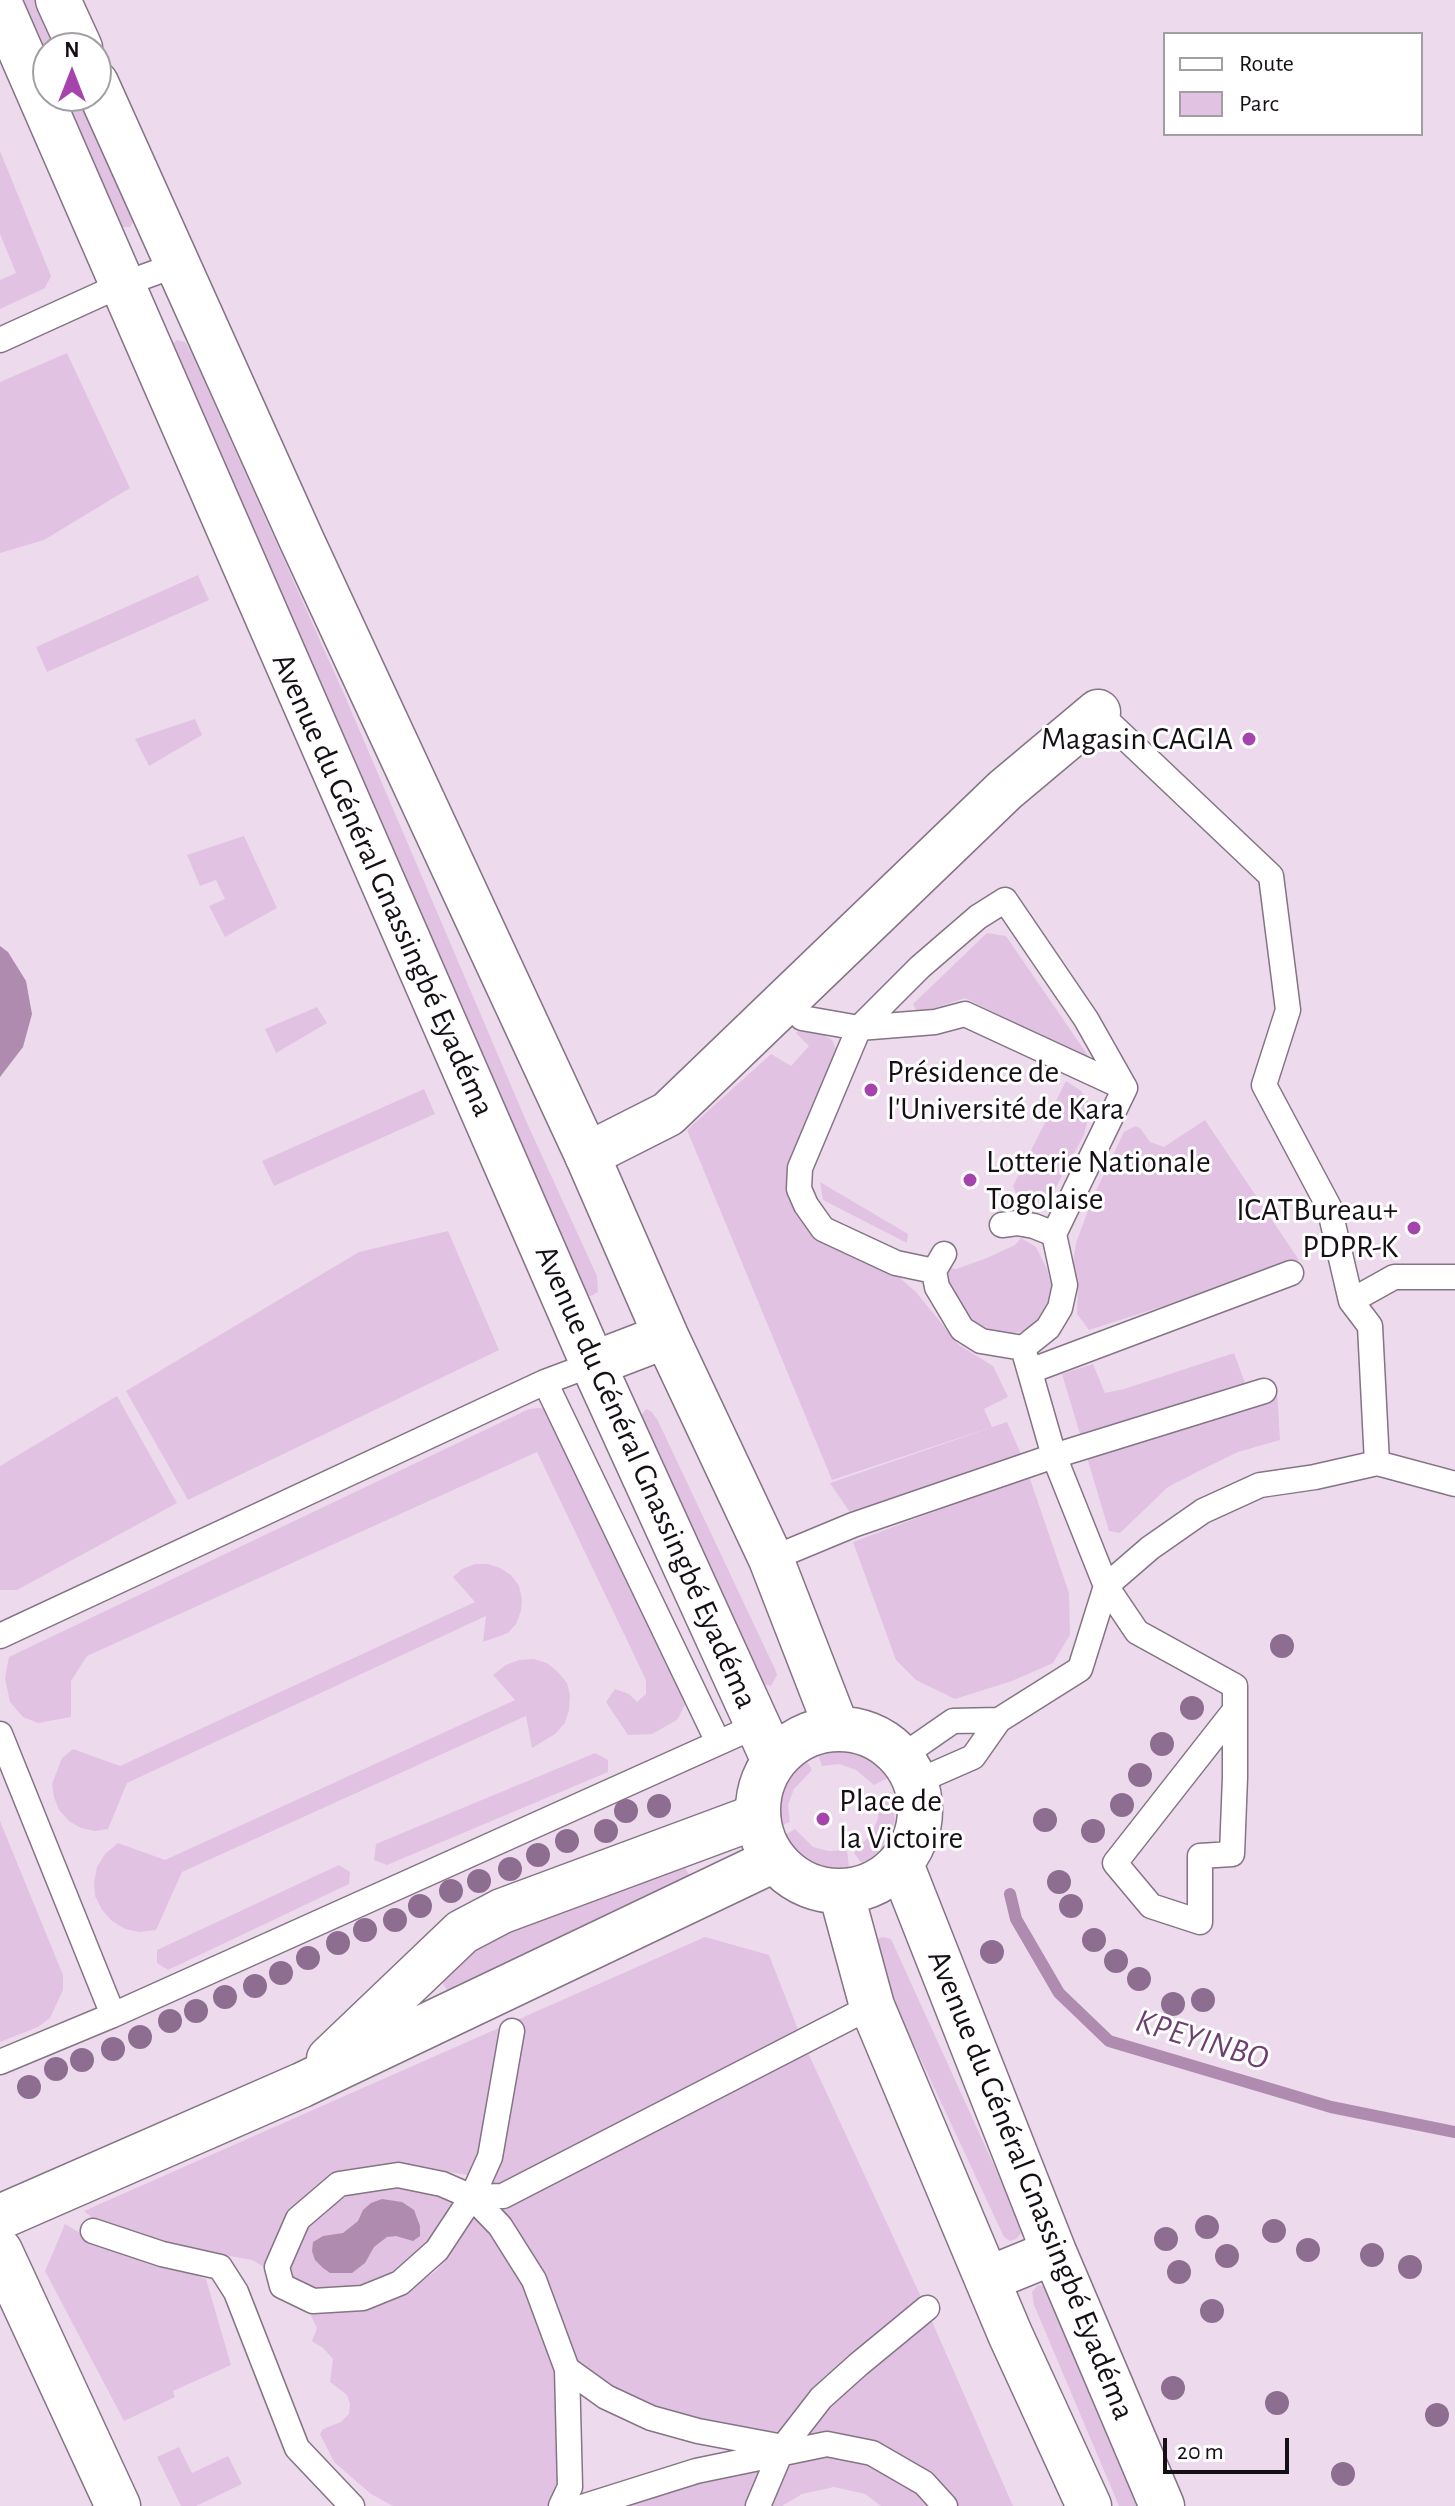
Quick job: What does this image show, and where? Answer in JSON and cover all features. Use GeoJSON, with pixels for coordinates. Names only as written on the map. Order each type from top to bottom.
{"type":"FeatureCollection","features":[{"type":"Feature","properties":{"kind":"main road"},"geometry":{"type":"LineString","coordinates":[[58,0],[73,32]]}},
{"type":"Feature","properties":{"kind":"main road","name":"Avenue du Général Gnassingbé Eyadéma"},"geometry":{"type":"LineString","coordinates":[[0,4],[593,1364],[766,1743]]}},
{"type":"Feature","properties":{"kind":"main road"},"geometry":{"type":"LineString","coordinates":[[109,112],[302,541],[771,1559],[837,1729]]}},
{"type":"Feature","properties":{"kind":"main road"},"geometry":{"type":"LineString","coordinates":[[587,1155],[668,1114],[1005,790],[1098,712]]}},
{"type":"Feature","properties":{"kind":"main road"},"geometry":{"type":"LineString","coordinates":[[593,1364],[666,1336]]}},
{"type":"Feature","properties":{"kind":"main road"},"geometry":{"type":"LineString","coordinates":[[837,1729],[861,1732],[883,1741],[908,1770],[920,1803],[920,1824],[913,1845],[901,1864],[884,1878],[863,1888],[841,1892],[816,1888],[793,1878],[774,1860],[762,1839],[758,1816],[766,1743],[791,1744],[813,1733],[837,1729]]}},
{"type":"Feature","properties":{"kind":"main road"},"geometry":{"type":"LineString","coordinates":[[302,2085],[462,1932],[502,1911],[758,1816]]}},
{"type":"Feature","properties":{"kind":"main road"},"geometry":{"type":"LineString","coordinates":[[0,2217],[302,2085],[774,1860]]}},
{"type":"Feature","properties":{"kind":"main road","name":"Avenue du Général Gnassingbé Eyadéma"},"geometry":{"type":"LineString","coordinates":[[901,1864],[1054,2252],[1162,2506]]}},
{"type":"Feature","properties":{"kind":"main road"},"geometry":{"type":"LineString","coordinates":[[841,1892],[872,2006],[1010,2334],[1089,2506]]}},
{"type":"Feature","properties":{"kind":"main road"},"geometry":{"type":"LineString","coordinates":[[0,2251],[118,2506]]}},
{"type":"Feature","properties":{"kind":"main road"},"geometry":{"type":"LineString","coordinates":[[988,2279],[1054,2252]]}},
{"type":"Feature","properties":{"kind":"lane"},"geometry":{"type":"LineString","coordinates":[[0,340],[121,285],[179,264]]}},
{"type":"Feature","properties":{"kind":"lane"},"geometry":{"type":"LineString","coordinates":[[1098,712],[1271,876],[1288,1010],[1264,1085],[1329,1207],[1351,1301],[1370,1326],[1377,1463]]}},
{"type":"Feature","properties":{"kind":"lane"},"geometry":{"type":"LineString","coordinates":[[1125,1088],[1086,1019],[1005,900],[978,917],[920,967],[859,1028],[800,1168],[799,1189],[823,1229],[896,1263],[939,1262],[937,1287],[962,1329],[981,1341],[1027,1359],[1291,1273]]}},
{"type":"Feature","properties":{"kind":"lane"},"geometry":{"type":"LineString","coordinates":[[788,999],[802,1018],[859,1028],[935,1022],[965,1014],[1125,1088]]}},
{"type":"Feature","properties":{"kind":"lane"},"geometry":{"type":"LineString","coordinates":[[1125,1088],[1054,1234],[1065,1285],[1060,1308],[1027,1359],[1054,1456],[1106,1586],[1137,1632],[1235,1686],[1235,1710],[1232,1854],[1200,1856],[1200,1922],[1151,1906],[1115,1863],[1235,1710]]}},
{"type":"Feature","properties":{"kind":"lane"},"geometry":{"type":"LineString","coordinates":[[1002,1225],[1017,1223],[1054,1234]]}},
{"type":"Feature","properties":{"kind":"lane"},"geometry":{"type":"LineString","coordinates":[[1351,1301],[1394,1277],[1455,1277]]}},
{"type":"Feature","properties":{"kind":"lane"},"geometry":{"type":"LineString","coordinates":[[0,1636],[545,1382],[593,1364]]}},
{"type":"Feature","properties":{"kind":"lane"},"geometry":{"type":"LineString","coordinates":[[545,1382],[718,1742]]}},
{"type":"Feature","properties":{"kind":"lane"},"geometry":{"type":"LineString","coordinates":[[771,1559],[853,1525],[1054,1456],[1264,1391]]}},
{"type":"Feature","properties":{"kind":"lane"},"geometry":{"type":"LineString","coordinates":[[908,1770],[973,1757],[999,1720],[1080,1669],[1106,1586],[1150,1548],[1203,1511],[1260,1485],[1377,1463],[1455,1484]]}},
{"type":"Feature","properties":{"kind":"lane"},"geometry":{"type":"LineString","coordinates":[[908,1770],[953,1721],[999,1720]]}},
{"type":"Feature","properties":{"kind":"lane"},"geometry":{"type":"LineString","coordinates":[[0,1734],[113,2015]]}},
{"type":"Feature","properties":{"kind":"lane"},"geometry":{"type":"LineString","coordinates":[[0,2062],[113,2015],[718,1742],[766,1743]]}},
{"type":"Feature","properties":{"kind":"lane"},"geometry":{"type":"LineString","coordinates":[[472,2197],[503,2196],[872,2006]]}},
{"type":"Feature","properties":{"kind":"lane"},"geometry":{"type":"LineString","coordinates":[[512,2031],[490,2157],[472,2197],[437,2250],[400,2283],[363,2298],[313,2301],[282,2286],[277,2267],[298,2219],[339,2184],[398,2175],[442,2184],[472,2197],[500,2226],[534,2280],[567,2369],[570,2487],[561,2506]]}},
{"type":"Feature","properties":{"kind":"lane"},"geometry":{"type":"LineString","coordinates":[[93,2231],[162,2254],[220,2267],[236,2292],[297,2448],[352,2506]]}},
{"type":"Feature","properties":{"kind":"lane"},"geometry":{"type":"LineString","coordinates":[[758,2506],[781,2451],[821,2398],[927,2308]]}},
{"type":"Feature","properties":{"kind":"lane"},"geometry":{"type":"LineString","coordinates":[[567,2369],[606,2397],[651,2418],[781,2451]]}},
{"type":"Feature","properties":{"kind":"lane"},"geometry":{"type":"LineString","coordinates":[[585,2506],[696,2471],[781,2451],[827,2444],[872,2453],[924,2483],[945,2506]]}},
{"type":"Feature","properties":{"kind":"green space"},"geometry":{"type":"Polygon","coordinates":[[[12,0],[38,0],[52,32],[32,32],[32,45],[12,0]]]}},
{"type":"Feature","properties":{"kind":"green space"},"geometry":{"type":"Polygon","coordinates":[[[62,112],[87,112],[134,220],[130,227],[116,227],[62,112]]]}},
{"type":"Feature","properties":{"kind":"green space"},"geometry":{"type":"Polygon","coordinates":[[[0,151],[51,276],[45,288],[0,309],[0,280],[16,273],[0,234],[0,151]]]}},
{"type":"Feature","properties":{"kind":"green space"},"geometry":{"type":"Polygon","coordinates":[[[177,340],[185,342],[192,354],[344,694],[527,1123],[597,1276],[598,1292],[591,1296],[584,1296],[172,344],[177,340]]]}},
{"type":"Feature","properties":{"kind":"green space"},"geometry":{"type":"Polygon","coordinates":[[[67,353],[130,488],[44,540],[0,553],[0,382],[67,353]]]}},
{"type":"Feature","properties":{"kind":"green space"},"geometry":{"type":"Polygon","coordinates":[[[198,575],[209,600],[47,672],[36,647],[198,575]]]}},
{"type":"Feature","properties":{"kind":"green space"},"geometry":{"type":"Polygon","coordinates":[[[195,719],[202,735],[149,766],[135,739],[195,719]]]}},
{"type":"Feature","properties":{"kind":"green space"},"geometry":{"type":"Polygon","coordinates":[[[244,836],[277,908],[225,937],[209,906],[225,899],[216,880],[200,886],[187,855],[244,836]]]}},
{"type":"Feature","properties":{"kind":"green space"},"geometry":{"type":"Polygon","coordinates":[[[987,933],[1006,936],[1091,1060],[965,998],[923,1012],[916,1010],[913,1004],[987,933]]]}},
{"type":"Feature","properties":{"kind":"green space"},"geometry":{"type":"Polygon","coordinates":[[[317,1007],[327,1023],[276,1053],[265,1029],[317,1007]]]}},
{"type":"Feature","properties":{"kind":"green space"},"geometry":{"type":"Polygon","coordinates":[[[807,1024],[832,1040],[839,1057],[788,1168],[788,1187],[878,1265],[916,1292],[959,1345],[993,1366],[1008,1397],[984,1409],[992,1427],[832,1480],[687,1130],[771,1054],[791,1066],[809,1046],[796,1033],[807,1024]]]}},
{"type":"Feature","properties":{"kind":"green space"},"geometry":{"type":"Polygon","coordinates":[[[1066,1081],[1080,1090],[1091,1105],[1084,1135],[1054,1191],[1046,1199],[1034,1202],[1019,1200],[1013,1186],[1066,1081]]]}},
{"type":"Feature","properties":{"kind":"green space"},"geometry":{"type":"Polygon","coordinates":[[[424,1089],[435,1114],[274,1186],[262,1161],[424,1089]]]}},
{"type":"Feature","properties":{"kind":"green space"},"geometry":{"type":"Polygon","coordinates":[[[1205,1120],[1299,1260],[1089,1330],[1077,1314],[1078,1281],[1073,1262],[1076,1243],[1093,1197],[1124,1132],[1135,1126],[1150,1142],[1164,1147],[1205,1120]]]}},
{"type":"Feature","properties":{"kind":"green space"},"geometry":{"type":"Polygon","coordinates":[[[820,1182],[908,1234],[907,1243],[823,1200],[820,1182]]]}},
{"type":"Feature","properties":{"kind":"green space"},"geometry":{"type":"Polygon","coordinates":[[[448,1231],[499,1350],[188,1500],[126,1391],[359,1252],[448,1231]]]}},
{"type":"Feature","properties":{"kind":"green space"},"geometry":{"type":"Polygon","coordinates":[[[1021,1238],[1036,1247],[1047,1269],[1052,1287],[1048,1305],[1038,1321],[1023,1331],[1005,1335],[987,1332],[971,1322],[946,1287],[946,1267],[956,1269],[987,1258],[1015,1245],[1021,1238]]]}},
{"type":"Feature","properties":{"kind":"green space"},"geometry":{"type":"Polygon","coordinates":[[[1234,1353],[1245,1383],[1264,1377],[1269,1390],[1277,1389],[1280,1440],[1238,1452],[1168,1487],[1120,1533],[1109,1531],[1062,1374],[1093,1364],[1105,1393],[1234,1353]]]}},
{"type":"Feature","properties":{"kind":"green space"},"geometry":{"type":"Polygon","coordinates":[[[117,1396],[177,1503],[17,1590],[0,1590],[0,1466],[117,1396]]]}},
{"type":"Feature","properties":{"kind":"green space"},"geometry":{"type":"Polygon","coordinates":[[[529,1409],[549,1409],[689,1697],[677,1720],[652,1734],[628,1735],[606,1702],[615,1689],[629,1694],[637,1702],[646,1694],[646,1680],[537,1452],[87,1656],[71,1681],[71,1717],[38,1723],[23,1717],[10,1702],[5,1678],[9,1657],[529,1409]]]}},
{"type":"Feature","properties":{"kind":"green space"},"geometry":{"type":"Polygon","coordinates":[[[646,1409],[658,1421],[775,1669],[777,1675],[771,1686],[760,1683],[639,1418],[646,1409]]]}},
{"type":"Feature","properties":{"kind":"green space"},"geometry":{"type":"Polygon","coordinates":[[[1007,1422],[1021,1454],[851,1514],[830,1483],[1007,1422]]]}},
{"type":"Feature","properties":{"kind":"green space"},"geometry":{"type":"Polygon","coordinates":[[[1029,1476],[1069,1593],[1070,1635],[1053,1663],[1012,1681],[955,1699],[916,1680],[896,1660],[853,1542],[1029,1476]]]}},
{"type":"Feature","properties":{"kind":"green space"},"geometry":{"type":"Polygon","coordinates":[[[475,1564],[500,1568],[511,1575],[519,1586],[521,1611],[508,1633],[483,1642],[486,1616],[127,1783],[108,1829],[95,1831],[81,1828],[59,1810],[52,1784],[62,1758],[73,1749],[120,1766],[475,1602],[453,1577],[475,1564]]]}},
{"type":"Feature","properties":{"kind":"green space"},"geometry":{"type":"Polygon","coordinates":[[[534,1659],[547,1663],[558,1672],[567,1683],[570,1696],[565,1723],[555,1734],[532,1748],[526,1716],[182,1872],[156,1930],[139,1932],[125,1929],[102,1910],[95,1896],[97,1867],[105,1854],[118,1843],[165,1860],[515,1700],[493,1675],[506,1665],[534,1659]]]}},
{"type":"Feature","properties":{"kind":"green space"},"geometry":{"type":"Polygon","coordinates":[[[843,1746],[867,1755],[890,1777],[874,1785],[856,1770],[839,1764],[822,1766],[817,1751],[843,1746]]]}},
{"type":"Feature","properties":{"kind":"green space"},"geometry":{"type":"Polygon","coordinates":[[[595,1753],[608,1760],[608,1772],[387,1865],[374,1860],[376,1844],[595,1753]]]}},
{"type":"Feature","properties":{"kind":"green space"},"geometry":{"type":"Polygon","coordinates":[[[804,1756],[812,1770],[794,1789],[788,1805],[790,1822],[773,1829],[771,1800],[780,1777],[796,1759],[804,1756]]]}},
{"type":"Feature","properties":{"kind":"green space"},"geometry":{"type":"Polygon","coordinates":[[[891,1792],[895,1820],[887,1843],[870,1861],[862,1864],[854,1853],[872,1833],[878,1818],[878,1798],[891,1792]]]}},
{"type":"Feature","properties":{"kind":"green space"},"geometry":{"type":"Polygon","coordinates":[[[0,1821],[63,1975],[63,1990],[50,2018],[38,2027],[0,2042],[0,1821]]]}},
{"type":"Feature","properties":{"kind":"green space"},"geometry":{"type":"Polygon","coordinates":[[[795,1829],[813,1847],[829,1851],[847,1850],[849,1867],[825,1868],[802,1860],[780,1838],[795,1829]]]}},
{"type":"Feature","properties":{"kind":"green space"},"geometry":{"type":"Polygon","coordinates":[[[339,1865],[350,1872],[349,1884],[168,1970],[157,1963],[157,1950],[339,1865]]]}},
{"type":"Feature","properties":{"kind":"green space"},"geometry":{"type":"Polygon","coordinates":[[[683,1865],[690,1876],[448,1991],[444,1986],[442,1980],[446,1964],[532,1918],[683,1865]]]}},
{"type":"Feature","properties":{"kind":"green space"},"geometry":{"type":"Polygon","coordinates":[[[705,1937],[769,1955],[803,2042],[927,2310],[1013,2506],[881,2506],[865,2494],[834,2487],[802,2494],[782,2506],[393,2506],[371,2494],[334,2462],[320,2434],[323,2429],[341,2422],[349,2414],[350,2404],[347,2395],[330,2382],[333,2359],[312,2341],[317,2328],[309,2312],[341,2312],[374,2307],[391,2301],[436,2271],[481,2206],[474,2182],[467,2175],[404,2165],[363,2168],[275,2251],[264,2267],[252,2260],[174,2246],[99,2224],[84,2211],[705,1937]],[[579,2396],[581,2497],[735,2451],[579,2396]]]}},
{"type":"Feature","properties":{"kind":"green space"},"geometry":{"type":"Polygon","coordinates":[[[883,1937],[891,1939],[1021,2225],[1023,2231],[1016,2239],[1010,2241],[1004,2237],[873,1957],[872,1941],[883,1937]]]}},
{"type":"Feature","properties":{"kind":"green space"},"geometry":{"type":"Polygon","coordinates":[[[402,2186],[461,2202],[433,2238],[396,2272],[371,2285],[325,2291],[305,2285],[290,2275],[288,2269],[299,2238],[312,2218],[352,2193],[402,2186]]]}},
{"type":"Feature","properties":{"kind":"green space"},"geometry":{"type":"Polygon","coordinates":[[[65,2224],[87,2237],[206,2279],[231,2365],[173,2391],[175,2397],[124,2421],[45,2271],[65,2224]]]}},
{"type":"Feature","properties":{"kind":"green space"},"geometry":{"type":"Polygon","coordinates":[[[1038,2285],[1045,2286],[1141,2506],[1119,2506],[1034,2305],[1032,2292],[1038,2285]]]}},
{"type":"Feature","properties":{"kind":"green space"},"geometry":{"type":"Polygon","coordinates":[[[179,2447],[192,2473],[228,2456],[242,2484],[196,2506],[181,2506],[157,2457],[179,2447]]]}},
{"type":"Feature","properties":{"kind":"shaded area"},"geometry":{"type":"Polygon","coordinates":[[[0,946],[8,952],[26,981],[32,1014],[23,1047],[0,1077],[0,946]]]}},
{"type":"Feature","properties":{"kind":"shaded area"},"geometry":{"type":"Polygon","coordinates":[[[382,2199],[402,2202],[414,2210],[420,2236],[413,2241],[387,2237],[352,2273],[330,2273],[323,2268],[315,2260],[313,2242],[323,2236],[343,2233],[358,2221],[371,2203],[382,2199]]]}},
{"type":"Feature","properties":{"kind":"waterway","name":"KPEYINBO"},"geometry":{"type":"LineString","coordinates":[[1010,1894],[1016,1919],[1059,1993],[1109,2041],[1331,2107],[1455,2132]]}},
{"type":"Feature","properties":{"kind":"place","name":"Magasin CAGIA"},"geometry":{"type":"Point","coordinates":[1249,739]}},
{"type":"Feature","properties":{"kind":"place","name":"Présidence de l'Université de Kara"},"geometry":{"type":"Point","coordinates":[871,1090]}},
{"type":"Feature","properties":{"kind":"place","name":"Lotterie Nationale Togolaise"},"geometry":{"type":"Point","coordinates":[970,1180]}},
{"type":"Feature","properties":{"kind":"place","name":"ICATBureau+ PDPR-K"},"geometry":{"type":"Point","coordinates":[1414,1228]}},
{"type":"Feature","properties":{"kind":"place","name":"Place de la Victoire"},"geometry":{"type":"Point","coordinates":[823,1819]}}]}
